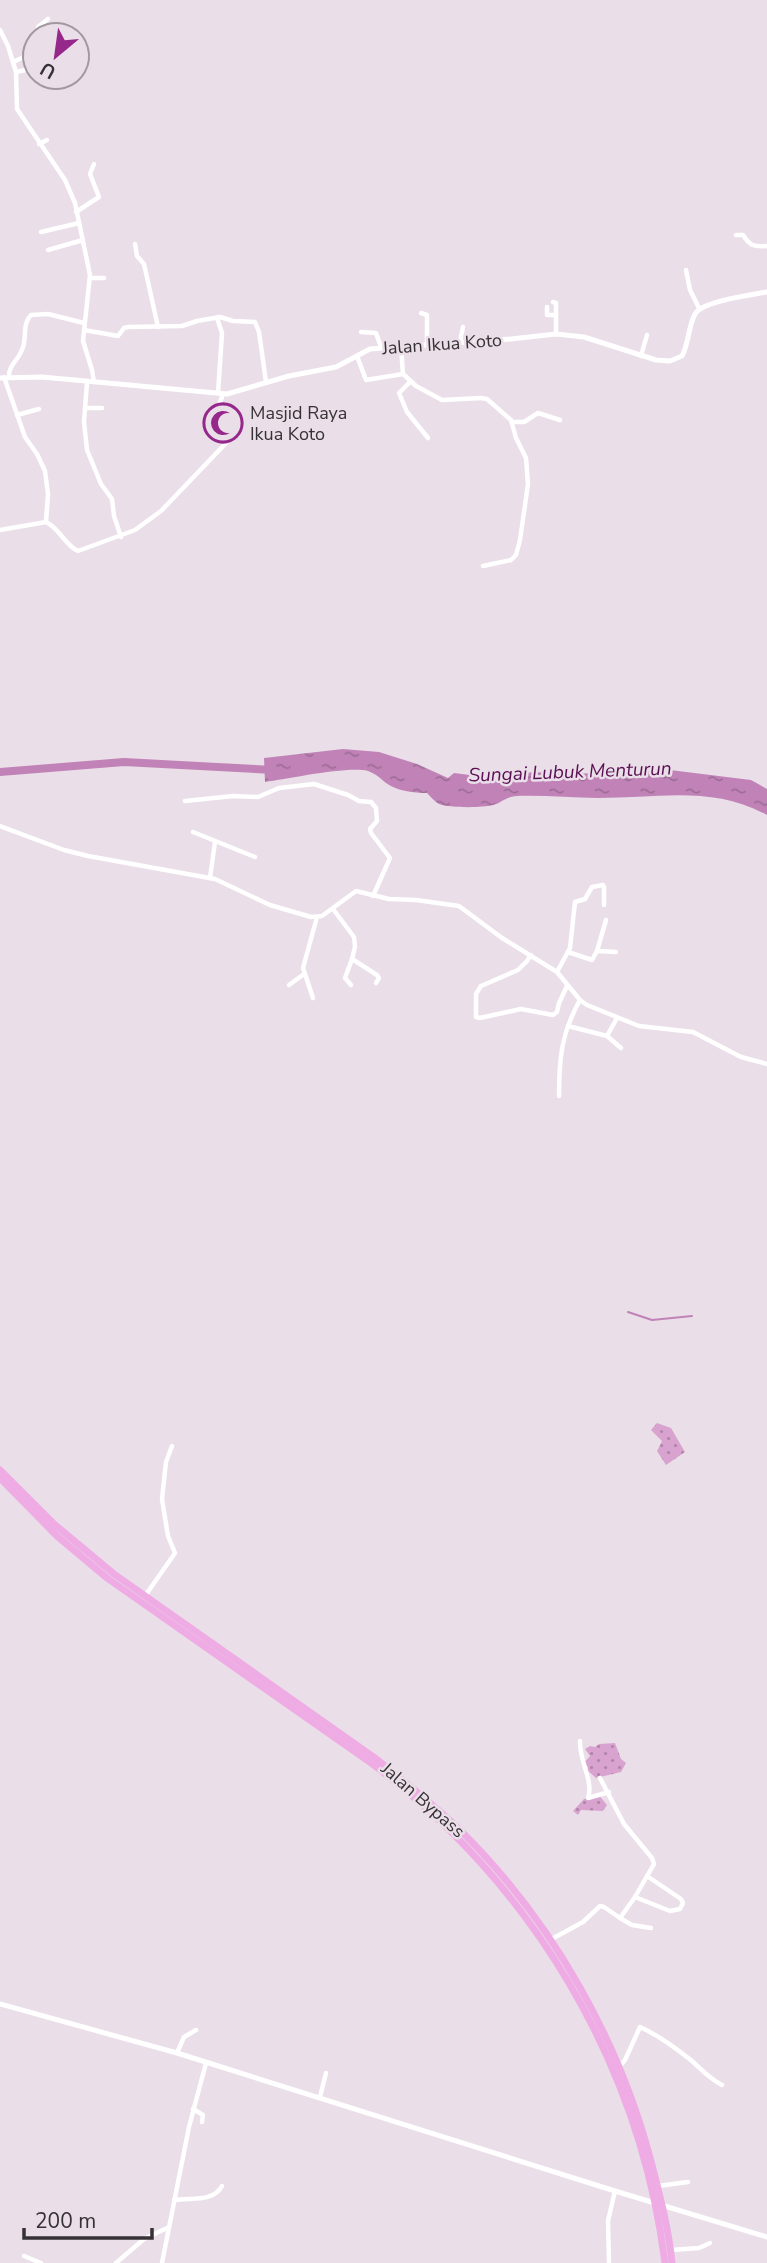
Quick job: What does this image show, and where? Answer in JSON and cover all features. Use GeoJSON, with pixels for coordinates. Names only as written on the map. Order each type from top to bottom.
{"type":"FeatureCollection","features":[{"type":"Feature","properties":{"kind":"highway","name":"Jalan Bypass"},"geometry":{"type":"LineString","coordinates":[[0,1469],[32,1504],[67,1536],[188,1631],[371,1763],[427,1807],[504,1888],[544,1941],[619,2067],[643,2132],[658,2186],[665,2263]]}},
{"type":"Feature","properties":{"kind":"highway","name":"Jalan Bypass"},"geometry":{"type":"LineString","coordinates":[[0,1478],[73,1550],[107,1578],[366,1751],[411,1786],[470,1841],[509,1884],[551,1940],[590,2005],[611,2057],[638,2138],[671,2250],[672,2263]]}},
{"type":"Feature","properties":{"kind":"street"},"geometry":{"type":"LineString","coordinates":[[0,30],[16,72],[15,105],[70,190],[79,223],[90,278],[84,323],[84,348],[92,370],[84,422],[88,454],[104,489],[112,499],[121,537]]}},
{"type":"Feature","properties":{"kind":"street"},"geometry":{"type":"LineString","coordinates":[[13,62],[21,58]]}},
{"type":"Feature","properties":{"kind":"street"},"geometry":{"type":"LineString","coordinates":[[16,72],[21,71]]}},
{"type":"Feature","properties":{"kind":"street"},"geometry":{"type":"LineString","coordinates":[[39,144],[47,140]]}},
{"type":"Feature","properties":{"kind":"street"},"geometry":{"type":"LineString","coordinates":[[76,212],[99,197],[90,174],[94,164]]}},
{"type":"Feature","properties":{"kind":"street"},"geometry":{"type":"LineString","coordinates":[[41,232],[79,223]]}},
{"type":"Feature","properties":{"kind":"street"},"geometry":{"type":"LineString","coordinates":[[736,235],[743,235],[753,247],[767,246]]}},
{"type":"Feature","properties":{"kind":"street"},"geometry":{"type":"LineString","coordinates":[[48,250],[83,240]]}},
{"type":"Feature","properties":{"kind":"street"},"geometry":{"type":"LineString","coordinates":[[135,244],[137,256],[144,264],[158,327]]}},
{"type":"Feature","properties":{"kind":"street"},"geometry":{"type":"LineString","coordinates":[[686,270],[690,290],[699,308],[767,292]]}},
{"type":"Feature","properties":{"kind":"street"},"geometry":{"type":"LineString","coordinates":[[90,278],[104,278]]}},
{"type":"Feature","properties":{"kind":"street"},"geometry":{"type":"LineString","coordinates":[[553,302],[556,303],[556,334]]}},
{"type":"Feature","properties":{"kind":"street"},"geometry":{"type":"LineString","coordinates":[[547,307],[547,315],[556,315]]}},
{"type":"Feature","properties":{"kind":"street","name":"Jalan Ikua Koto"},"geometry":{"type":"LineString","coordinates":[[5,377],[42,377],[220,394],[336,367],[370,349],[556,334],[584,337],[641,356],[670,361],[682,356],[699,308]]}},
{"type":"Feature","properties":{"kind":"street"},"geometry":{"type":"LineString","coordinates":[[421,313],[427,315],[426,344]]}},
{"type":"Feature","properties":{"kind":"street"},"geometry":{"type":"LineString","coordinates":[[46,522],[48,502],[45,471],[25,437],[5,377],[23,349],[26,322],[31,315],[48,314],[84,323]]}},
{"type":"Feature","properties":{"kind":"street"},"geometry":{"type":"LineString","coordinates":[[0,530],[46,522],[56,528],[76,551],[121,537],[161,511],[227,442],[228,438],[214,420],[220,394],[222,339],[218,318]]}},
{"type":"Feature","properties":{"kind":"street"},"geometry":{"type":"LineString","coordinates":[[84,330],[118,336],[125,327],[182,326],[218,318],[256,322],[265,382]]}},
{"type":"Feature","properties":{"kind":"street"},"geometry":{"type":"LineString","coordinates":[[460,342],[463,327]]}},
{"type":"Feature","properties":{"kind":"street"},"geometry":{"type":"LineString","coordinates":[[361,332],[376,332],[381,348]]}},
{"type":"Feature","properties":{"kind":"street"},"geometry":{"type":"LineString","coordinates":[[641,356],[647,335]]}},
{"type":"Feature","properties":{"kind":"street"},"geometry":{"type":"LineString","coordinates":[[401,346],[403,374],[410,382],[438,399],[484,398],[513,422],[528,467],[520,540],[516,555],[511,560],[483,566]]}},
{"type":"Feature","properties":{"kind":"street"},"geometry":{"type":"LineString","coordinates":[[357,356],[365,379],[403,374]]}},
{"type":"Feature","properties":{"kind":"street"},"geometry":{"type":"LineString","coordinates":[[410,382],[398,393],[407,412],[428,438]]}},
{"type":"Feature","properties":{"kind":"street"},"geometry":{"type":"LineString","coordinates":[[86,408],[102,408]]}},
{"type":"Feature","properties":{"kind":"street"},"geometry":{"type":"LineString","coordinates":[[17,415],[39,409]]}},
{"type":"Feature","properties":{"kind":"street"},"geometry":{"type":"LineString","coordinates":[[513,422],[523,422],[538,413],[560,420]]}},
{"type":"Feature","properties":{"kind":"street"},"geometry":{"type":"LineString","coordinates":[[186,801],[233,796],[258,797],[279,788],[313,784],[356,800],[371,802],[376,808],[377,821],[370,829],[371,834],[390,858],[373,896]]}},
{"type":"Feature","properties":{"kind":"street"},"geometry":{"type":"LineString","coordinates":[[0,826],[88,856],[210,878],[282,910],[317,917],[333,909],[353,892],[458,906],[502,938],[557,972],[580,1000],[617,1018],[650,1029],[693,1032],[741,1057],[767,1065]]}},
{"type":"Feature","properties":{"kind":"street"},"geometry":{"type":"LineString","coordinates":[[193,832],[255,856]]}},
{"type":"Feature","properties":{"kind":"street"},"geometry":{"type":"LineString","coordinates":[[210,878],[215,842]]}},
{"type":"Feature","properties":{"kind":"street"},"geometry":{"type":"LineString","coordinates":[[557,972],[571,946],[575,902],[585,899],[592,887],[603,885],[604,905]]}},
{"type":"Feature","properties":{"kind":"street"},"geometry":{"type":"LineString","coordinates":[[333,909],[354,937],[351,967],[345,976],[351,985]]}},
{"type":"Feature","properties":{"kind":"street"},"geometry":{"type":"LineString","coordinates":[[313,998],[304,974],[304,957],[317,917]]}},
{"type":"Feature","properties":{"kind":"street"},"geometry":{"type":"LineString","coordinates":[[568,952],[590,961],[594,959],[606,920]]}},
{"type":"Feature","properties":{"kind":"street"},"geometry":{"type":"LineString","coordinates":[[597,951],[616,952]]}},
{"type":"Feature","properties":{"kind":"street"},"geometry":{"type":"LineString","coordinates":[[531,955],[520,968],[481,986],[476,994],[478,1018],[521,1009],[553,1015],[557,1012],[567,986]]}},
{"type":"Feature","properties":{"kind":"street"},"geometry":{"type":"LineString","coordinates":[[352,960],[377,975],[379,979],[376,983]]}},
{"type":"Feature","properties":{"kind":"street"},"geometry":{"type":"LineString","coordinates":[[289,985],[304,974]]}},
{"type":"Feature","properties":{"kind":"street"},"geometry":{"type":"LineString","coordinates":[[559,1096],[559,1056],[568,1026],[580,1000]]}},
{"type":"Feature","properties":{"kind":"street"},"geometry":{"type":"LineString","coordinates":[[607,1037],[617,1018]]}},
{"type":"Feature","properties":{"kind":"street"},"geometry":{"type":"LineString","coordinates":[[568,1026],[607,1037],[621,1048]]}},
{"type":"Feature","properties":{"kind":"street"},"geometry":{"type":"LineString","coordinates":[[145,1597],[175,1553],[167,1536],[162,1499],[166,1462],[172,1446]]}},
{"type":"Feature","properties":{"kind":"street"},"geometry":{"type":"LineString","coordinates":[[580,1741],[583,1768],[588,1774],[588,1798],[609,1792]]}},
{"type":"Feature","properties":{"kind":"street"},"geometry":{"type":"LineString","coordinates":[[600,1778],[624,1824],[654,1860],[635,1897],[620,1917]]}},
{"type":"Feature","properties":{"kind":"street"},"geometry":{"type":"LineString","coordinates":[[635,1897],[670,1911],[680,1909],[683,1903],[681,1899],[647,1876]]}},
{"type":"Feature","properties":{"kind":"street"},"geometry":{"type":"LineString","coordinates":[[551,1940],[583,1922],[600,1906],[632,1925],[651,1928]]}},
{"type":"Feature","properties":{"kind":"street"},"geometry":{"type":"LineString","coordinates":[[0,2004],[177,2053],[615,2192],[767,2237]]}},
{"type":"Feature","properties":{"kind":"street"},"geometry":{"type":"LineString","coordinates":[[619,2067],[640,2028],[671,2046],[722,2085]]}},
{"type":"Feature","properties":{"kind":"street"},"geometry":{"type":"LineString","coordinates":[[177,2053],[184,2037],[196,2030]]}},
{"type":"Feature","properties":{"kind":"street"},"geometry":{"type":"LineString","coordinates":[[162,2263],[193,2109],[206,2063]]}},
{"type":"Feature","properties":{"kind":"street"},"geometry":{"type":"LineString","coordinates":[[320,2097],[326,2073]]}},
{"type":"Feature","properties":{"kind":"street"},"geometry":{"type":"LineString","coordinates":[[193,2109],[203,2115],[202,2122]]}},
{"type":"Feature","properties":{"kind":"street"},"geometry":{"type":"LineString","coordinates":[[658,2186],[688,2182]]}},
{"type":"Feature","properties":{"kind":"street"},"geometry":{"type":"LineString","coordinates":[[174,2200],[209,2197],[222,2186]]}},
{"type":"Feature","properties":{"kind":"street"},"geometry":{"type":"LineString","coordinates":[[609,2263],[608,2221],[615,2192]]}},
{"type":"Feature","properties":{"kind":"street"},"geometry":{"type":"LineString","coordinates":[[116,2263],[144,2239],[168,2228]]}},
{"type":"Feature","properties":{"kind":"street"},"geometry":{"type":"LineString","coordinates":[[671,2250],[699,2248],[710,2243]]}},
{"type":"Feature","properties":{"kind":"street"},"geometry":{"type":"LineString","coordinates":[[24,2256],[41,2263]]}},
{"type":"Feature","properties":{"kind":"shaded area"},"geometry":{"type":"Polygon","coordinates":[[[657,1423],[671,1428],[685,1452],[666,1465],[657,1451],[662,1441],[651,1430],[657,1423]]]}},
{"type":"Feature","properties":{"kind":"shaded area"},"geometry":{"type":"Polygon","coordinates":[[[615,1743],[621,1759],[626,1763],[621,1772],[596,1778],[584,1763],[590,1756],[585,1749],[599,1744],[615,1743]]]}},
{"type":"Feature","properties":{"kind":"shaded area"},"geometry":{"type":"Polygon","coordinates":[[[598,1794],[607,1805],[603,1811],[581,1810],[578,1815],[573,1811],[584,1799],[598,1794]]]}},
{"type":"Feature","properties":{"kind":"water"},"geometry":{"type":"Polygon","coordinates":[[[343,749],[379,752],[417,764],[448,778],[454,773],[493,778],[533,772],[571,774],[670,770],[751,780],[767,789],[767,815],[726,800],[685,795],[598,798],[517,796],[488,806],[450,806],[439,804],[427,793],[400,790],[371,772],[359,770],[333,771],[265,782],[264,758],[343,749]]]}},
{"type":"Feature","properties":{"kind":"waterway","name":"Sungai Lubuk Menturun"},"geometry":{"type":"LineString","coordinates":[[0,772],[124,762],[273,770]]}},
{"type":"Feature","properties":{"kind":"waterway"},"geometry":{"type":"LineString","coordinates":[[628,1312],[652,1320],[692,1316]]}},
{"type":"Feature","properties":{"kind":"place","name":"Masjid Raya Ikua Koto"},"geometry":{"type":"Point","coordinates":[223,423]}}]}
